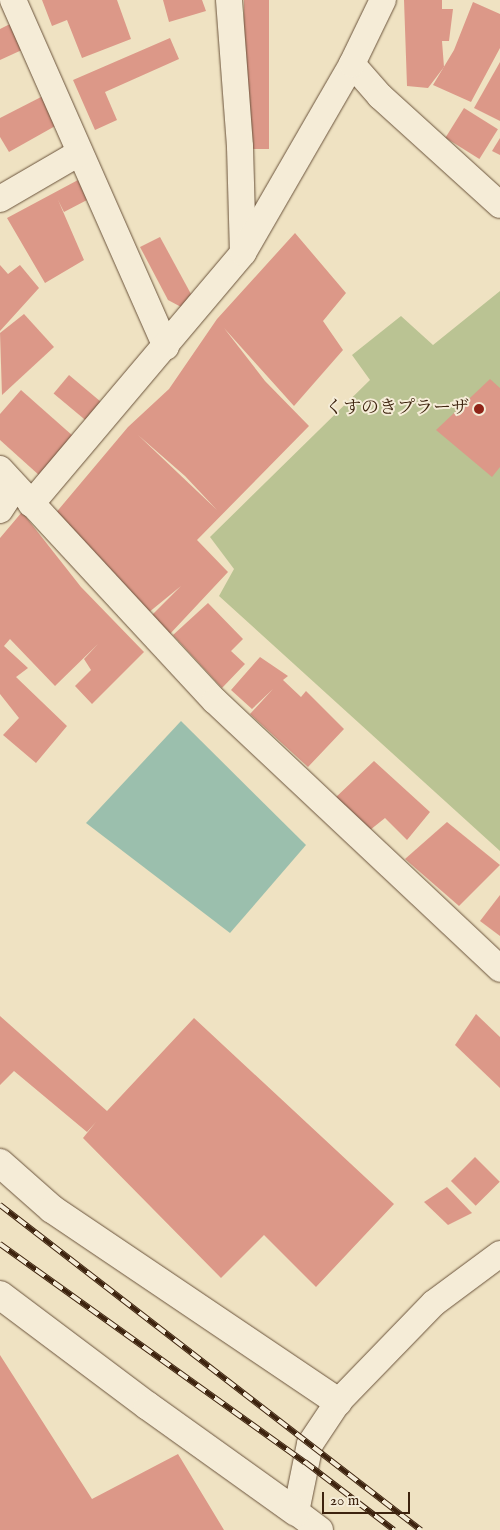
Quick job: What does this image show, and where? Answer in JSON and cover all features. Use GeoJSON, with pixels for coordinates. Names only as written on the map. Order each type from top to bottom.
{"type":"FeatureCollection","features":[{"type":"Feature","properties":{"kind":"street"},"geometry":{"type":"LineString","coordinates":[[13,0],[166,347]]}},
{"type":"Feature","properties":{"kind":"street"},"geometry":{"type":"LineString","coordinates":[[229,0],[240,147],[243,253]]}},
{"type":"Feature","properties":{"kind":"street"},"geometry":{"type":"LineString","coordinates":[[0,510],[16,486],[166,347],[243,253],[352,64],[383,0]]}},
{"type":"Feature","properties":{"kind":"street"},"geometry":{"type":"LineString","coordinates":[[352,64],[380,96],[497,195]]}},
{"type":"Feature","properties":{"kind":"street"},"geometry":{"type":"LineString","coordinates":[[0,199],[79,153]]}},
{"type":"Feature","properties":{"kind":"street"},"geometry":{"type":"LineString","coordinates":[[16,486],[215,701],[500,969]]}},
{"type":"Feature","properties":{"kind":"street"},"geometry":{"type":"LineString","coordinates":[[0,1162],[52,1209],[338,1402]]}},
{"type":"Feature","properties":{"kind":"street"},"geometry":{"type":"LineString","coordinates":[[296,1512],[310,1444],[338,1402],[434,1303],[500,1254]]}},
{"type":"Feature","properties":{"kind":"street"},"geometry":{"type":"LineString","coordinates":[[0,1295],[148,1406],[320,1530]]}},
{"type":"Feature","properties":{"kind":"shaded area"},"geometry":{"type":"Polygon","coordinates":[[[500,291],[500,851],[219,596],[234,569],[210,537],[370,380],[352,355],[401,316],[433,345],[500,291]]]}},
{"type":"Feature","properties":{"kind":"shaded area"},"geometry":{"type":"Polygon","coordinates":[[[181,721],[306,845],[230,933],[86,823],[181,721]]]}},
{"type":"Feature","properties":{"kind":"building"},"geometry":{"type":"Polygon","coordinates":[[[42,0],[117,0],[131,39],[82,58],[67,20],[52,26],[42,0]]]}},
{"type":"Feature","properties":{"kind":"building"},"geometry":{"type":"Polygon","coordinates":[[[163,0],[202,0],[206,11],[169,22],[163,0]]]}},
{"type":"Feature","properties":{"kind":"building"},"geometry":{"type":"Polygon","coordinates":[[[244,0],[269,0],[269,149],[244,149],[244,0]]]}},
{"type":"Feature","properties":{"kind":"building"},"geometry":{"type":"Polygon","coordinates":[[[404,0],[442,0],[442,9],[453,9],[449,41],[442,41],[444,67],[428,88],[407,86],[404,0]]]}},
{"type":"Feature","properties":{"kind":"building"},"geometry":{"type":"Polygon","coordinates":[[[473,2],[500,14],[500,48],[471,102],[433,85],[454,50],[473,2]]]}},
{"type":"Feature","properties":{"kind":"building"},"geometry":{"type":"Polygon","coordinates":[[[12,23],[24,49],[0,60],[0,29],[12,23]]]}},
{"type":"Feature","properties":{"kind":"building"},"geometry":{"type":"Polygon","coordinates":[[[170,38],[179,59],[105,92],[117,120],[95,130],[73,80],[170,38]]]}},
{"type":"Feature","properties":{"kind":"building"},"geometry":{"type":"Polygon","coordinates":[[[500,62],[500,121],[474,108],[500,62]]]}},
{"type":"Feature","properties":{"kind":"building"},"geometry":{"type":"Polygon","coordinates":[[[43,96],[57,125],[9,152],[0,137],[0,118],[43,96]]]}},
{"type":"Feature","properties":{"kind":"building"},"geometry":{"type":"Polygon","coordinates":[[[464,108],[498,129],[479,159],[445,138],[464,108]]]}},
{"type":"Feature","properties":{"kind":"building"},"geometry":{"type":"Polygon","coordinates":[[[500,138],[500,155],[492,151],[500,138]]]}},
{"type":"Feature","properties":{"kind":"building"},"geometry":{"type":"Polygon","coordinates":[[[78,180],[87,200],[64,212],[58,200],[84,260],[45,283],[7,218],[78,180]]]}},
{"type":"Feature","properties":{"kind":"building"},"geometry":{"type":"Polygon","coordinates":[[[295,233],[346,293],[323,321],[343,350],[294,406],[224,328],[265,381],[309,426],[197,540],[228,572],[169,635],[152,615],[181,586],[148,613],[54,515],[128,427],[169,389],[217,319],[295,233]],[[138,435],[217,510],[185,476],[138,435]]]}},
{"type":"Feature","properties":{"kind":"building"},"geometry":{"type":"Polygon","coordinates":[[[160,237],[191,294],[183,308],[168,300],[140,247],[160,237]]]}},
{"type":"Feature","properties":{"kind":"building"},"geometry":{"type":"Polygon","coordinates":[[[0,265],[8,274],[20,265],[39,288],[0,331],[0,265]]]}},
{"type":"Feature","properties":{"kind":"building"},"geometry":{"type":"Polygon","coordinates":[[[24,314],[54,347],[2,395],[0,333],[24,314]]]}},
{"type":"Feature","properties":{"kind":"building"},"geometry":{"type":"Polygon","coordinates":[[[69,375],[103,404],[88,422],[54,393],[69,375]]]}},
{"type":"Feature","properties":{"kind":"building","name":"くすのきプラーザ"},"geometry":{"type":"Polygon","coordinates":[[[490,379],[500,388],[500,467],[492,477],[436,430],[490,379]]]}},
{"type":"Feature","properties":{"kind":"building"},"geometry":{"type":"Polygon","coordinates":[[[21,390],[73,436],[40,476],[0,440],[0,414],[21,390]]]}},
{"type":"Feature","properties":{"kind":"building"},"geometry":{"type":"Polygon","coordinates":[[[22,512],[81,587],[144,652],[92,704],[75,686],[91,670],[84,659],[98,644],[55,686],[10,639],[4,646],[28,668],[16,677],[67,726],[36,763],[3,735],[19,718],[0,694],[0,538],[22,512]]]}},
{"type":"Feature","properties":{"kind":"building"},"geometry":{"type":"Polygon","coordinates":[[[208,603],[243,639],[231,651],[245,664],[222,688],[173,635],[208,603]]]}},
{"type":"Feature","properties":{"kind":"building"},"geometry":{"type":"Polygon","coordinates":[[[260,657],[288,676],[283,680],[301,697],[306,691],[344,729],[308,767],[250,714],[273,689],[252,709],[231,690],[260,657]]]}},
{"type":"Feature","properties":{"kind":"building"},"geometry":{"type":"Polygon","coordinates":[[[374,761],[430,812],[407,840],[385,818],[370,830],[334,799],[374,761]]]}},
{"type":"Feature","properties":{"kind":"building"},"geometry":{"type":"Polygon","coordinates":[[[447,822],[500,865],[459,906],[405,859],[447,822]]]}},
{"type":"Feature","properties":{"kind":"building"},"geometry":{"type":"Polygon","coordinates":[[[500,895],[500,936],[480,921],[500,895]]]}},
{"type":"Feature","properties":{"kind":"building"},"geometry":{"type":"Polygon","coordinates":[[[476,1014],[500,1037],[500,1088],[455,1045],[476,1014]]]}},
{"type":"Feature","properties":{"kind":"building"},"geometry":{"type":"Polygon","coordinates":[[[0,1016],[107,1111],[194,1018],[394,1204],[316,1287],[264,1235],[221,1278],[83,1138],[96,1122],[87,1132],[14,1071],[0,1085],[0,1016]]]}},
{"type":"Feature","properties":{"kind":"building"},"geometry":{"type":"Polygon","coordinates":[[[475,1157],[500,1182],[476,1206],[451,1181],[475,1157]]]}},
{"type":"Feature","properties":{"kind":"building"},"geometry":{"type":"Polygon","coordinates":[[[447,1187],[472,1213],[448,1225],[424,1202],[447,1187]]]}},
{"type":"Feature","properties":{"kind":"building"},"geometry":{"type":"Polygon","coordinates":[[[0,1355],[92,1499],[178,1454],[224,1530],[0,1530],[0,1355]]]}},
{"type":"Feature","properties":{"kind":"railway"},"geometry":{"type":"LineString","coordinates":[[0,1205],[421,1530]]}},
{"type":"Feature","properties":{"kind":"railway"},"geometry":{"type":"LineString","coordinates":[[0,1244],[305,1462],[394,1530]]}},
{"type":"Feature","properties":{"kind":"place","name":"くすのきプラーザ"},"geometry":{"type":"Point","coordinates":[479,409]}}]}
